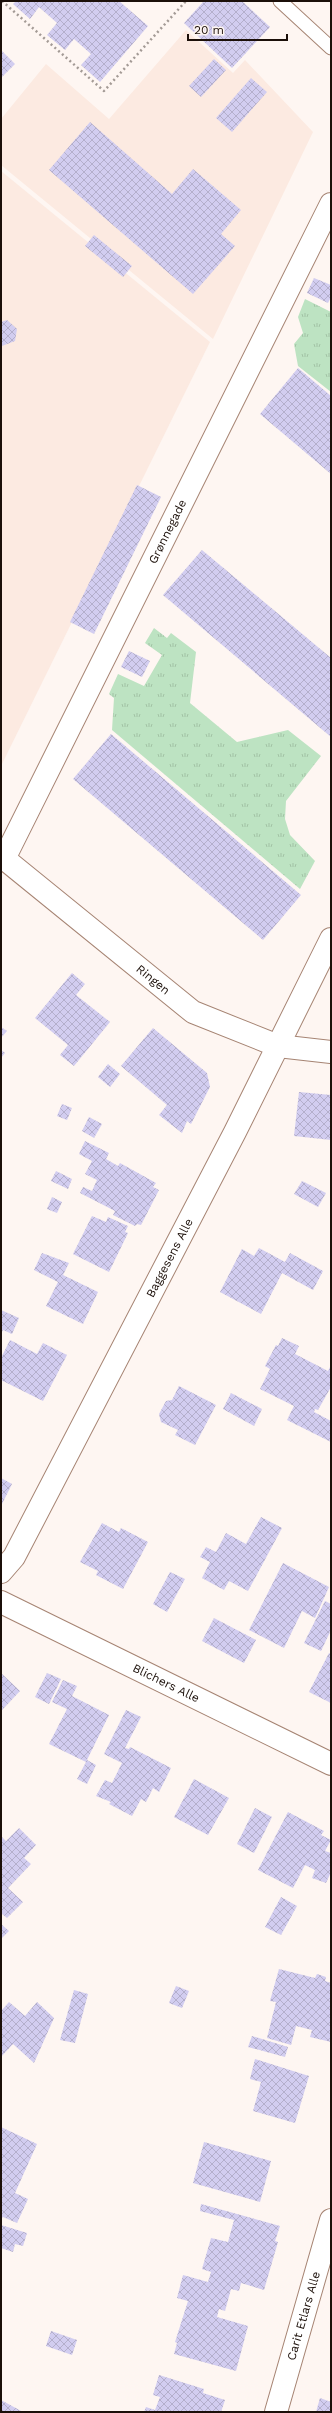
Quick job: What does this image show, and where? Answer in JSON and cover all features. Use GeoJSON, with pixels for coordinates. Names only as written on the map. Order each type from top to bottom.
{"type":"FeatureCollection","features":[{"type":"Feature","properties":{"kind":"street","name":"Grønnegade"},"geometry":{"type":"LineString","coordinates":[[3,858],[331,204]]}},
{"type":"Feature","properties":{"kind":"street","name":"Ringen"},"geometry":{"type":"LineString","coordinates":[[3,858],[193,1012],[278,1046],[331,1052]]}},
{"type":"Feature","properties":{"kind":"street","name":"Baggesens Alle"},"geometry":{"type":"LineString","coordinates":[[1,1572],[14,1557],[278,1046],[331,939]]}},
{"type":"Feature","properties":{"kind":"street","name":"Blichers Alle"},"geometry":{"type":"LineString","coordinates":[[1,1602],[331,1764]]}},
{"type":"Feature","properties":{"kind":"street","name":"Carit Etlars Alle"},"geometry":{"type":"LineString","coordinates":[[276,2412],[331,2220]]}},
{"type":"Feature","properties":{"kind":"lane"},"geometry":{"type":"LineString","coordinates":[[280,1],[331,48]]}},
{"type":"Feature","properties":{"kind":"path"},"geometry":{"type":"LineString","coordinates":[[2,1],[104,90],[186,1]]}},
{"type":"Feature","properties":{"kind":"shaded area"},"geometry":{"type":"Polygon","coordinates":[[[186,30],[233,73],[245,60],[313,132],[213,339],[1,165],[1,119],[46,64],[109,119],[186,30]]]}},
{"type":"Feature","properties":{"kind":"shaded area"},"geometry":{"type":"Polygon","coordinates":[[[1,171],[210,342],[1,766],[1,171]]]}},
{"type":"Feature","properties":{"kind":"green space"},"geometry":{"type":"Polygon","coordinates":[[[305,299],[331,312],[331,392],[298,366],[294,344],[303,333],[298,317],[305,299]]]}},
{"type":"Feature","properties":{"kind":"green space"},"geometry":{"type":"Polygon","coordinates":[[[154,628],[167,638],[171,633],[196,652],[190,703],[237,742],[288,730],[321,756],[286,801],[285,819],[290,835],[315,861],[300,889],[112,730],[114,698],[109,694],[118,674],[144,686],[162,655],[145,643],[154,628]]]}},
{"type":"Feature","properties":{"kind":"building"},"geometry":{"type":"Polygon","coordinates":[[[16,1],[119,1],[148,26],[100,82],[81,65],[91,54],[74,39],[65,50],[47,35],[57,23],[39,7],[30,19],[13,4],[16,1]]]}},
{"type":"Feature","properties":{"kind":"building"},"geometry":{"type":"Polygon","coordinates":[[[204,1],[242,1],[270,27],[232,68],[184,23],[204,1]]]}},
{"type":"Feature","properties":{"kind":"building"},"geometry":{"type":"Polygon","coordinates":[[[1,50],[15,64],[1,78],[1,50]]]}},
{"type":"Feature","properties":{"kind":"building"},"geometry":{"type":"Polygon","coordinates":[[[214,59],[226,70],[201,97],[189,86],[214,59]]]}},
{"type":"Feature","properties":{"kind":"building"},"geometry":{"type":"Polygon","coordinates":[[[251,78],[267,92],[232,132],[216,118],[251,78]]]}},
{"type":"Feature","properties":{"kind":"building"},"geometry":{"type":"Polygon","coordinates":[[[90,122],[172,194],[193,169],[241,210],[221,234],[235,246],[193,294],[49,170],[90,122]]]}},
{"type":"Feature","properties":{"kind":"building"},"geometry":{"type":"Polygon","coordinates":[[[94,235],[132,266],[123,277],[85,246],[94,235]]]}},
{"type":"Feature","properties":{"kind":"building"},"geometry":{"type":"Polygon","coordinates":[[[314,278],[331,285],[331,297],[328,303],[307,293],[314,278]]]}},
{"type":"Feature","properties":{"kind":"building"},"geometry":{"type":"Polygon","coordinates":[[[7,320],[17,329],[15,341],[2,346],[1,322],[7,320]]]}},
{"type":"Feature","properties":{"kind":"building"},"geometry":{"type":"Polygon","coordinates":[[[298,368],[331,396],[331,474],[260,414],[298,368]]]}},
{"type":"Feature","properties":{"kind":"building"},"geometry":{"type":"Polygon","coordinates":[[[137,485],[161,497],[94,634],[70,622],[137,485]]]}},
{"type":"Feature","properties":{"kind":"building"},"geometry":{"type":"Polygon","coordinates":[[[202,550],[331,658],[331,737],[163,595],[202,550]]]}},
{"type":"Feature","properties":{"kind":"building"},"geometry":{"type":"Polygon","coordinates":[[[129,651],[150,661],[142,677],[121,667],[129,651]]]}},
{"type":"Feature","properties":{"kind":"building"},"geometry":{"type":"Polygon","coordinates":[[[111,734],[301,895],[263,940],[73,779],[111,734]]]}},
{"type":"Feature","properties":{"kind":"building"},"geometry":{"type":"Polygon","coordinates":[[[72,973],[85,984],[76,995],[110,1022],[74,1066],[60,1055],[68,1045],[35,1018],[72,973]]]}},
{"type":"Feature","properties":{"kind":"building"},"geometry":{"type":"Polygon","coordinates":[[[1,1027],[7,1031],[1,1038],[1,1027]]]}},
{"type":"Feature","properties":{"kind":"building"},"geometry":{"type":"Polygon","coordinates":[[[153,1028],[207,1073],[210,1087],[191,1124],[187,1121],[182,1133],[159,1115],[167,1105],[121,1066],[153,1028]]]}},
{"type":"Feature","properties":{"kind":"building"},"geometry":{"type":"Polygon","coordinates":[[[1,1050],[5,1053],[1,1058],[1,1050]]]}},
{"type":"Feature","properties":{"kind":"building"},"geometry":{"type":"Polygon","coordinates":[[[108,1064],[120,1074],[110,1087],[98,1077],[108,1064]]]}},
{"type":"Feature","properties":{"kind":"building"},"geometry":{"type":"Polygon","coordinates":[[[299,1092],[331,1095],[331,1140],[294,1136],[299,1092]]]}},
{"type":"Feature","properties":{"kind":"building"},"geometry":{"type":"Polygon","coordinates":[[[62,1104],[72,1108],[67,1120],[57,1116],[62,1104]]]}},
{"type":"Feature","properties":{"kind":"building"},"geometry":{"type":"Polygon","coordinates":[[[89,1117],[102,1124],[94,1138],[82,1131],[89,1117]]]}},
{"type":"Feature","properties":{"kind":"building"},"geometry":{"type":"Polygon","coordinates":[[[85,1141],[109,1153],[106,1159],[118,1166],[120,1163],[156,1183],[153,1187],[159,1190],[141,1225],[137,1224],[135,1226],[113,1215],[115,1211],[80,1193],[83,1187],[92,1191],[97,1180],[85,1174],[92,1161],[79,1154],[85,1141]]]}},
{"type":"Feature","properties":{"kind":"building"},"geometry":{"type":"Polygon","coordinates":[[[56,1171],[72,1179],[68,1189],[51,1181],[56,1171]]]}},
{"type":"Feature","properties":{"kind":"building"},"geometry":{"type":"Polygon","coordinates":[[[302,1181],[326,1193],[318,1207],[294,1194],[302,1181]]]}},
{"type":"Feature","properties":{"kind":"building"},"geometry":{"type":"Polygon","coordinates":[[[52,1197],[62,1202],[57,1213],[47,1209],[52,1197]]]}},
{"type":"Feature","properties":{"kind":"building"},"geometry":{"type":"Polygon","coordinates":[[[92,1216],[106,1222],[108,1217],[128,1226],[125,1232],[128,1233],[109,1272],[73,1254],[92,1216]]]}},
{"type":"Feature","properties":{"kind":"building"},"geometry":{"type":"Polygon","coordinates":[[[259,1248],[285,1262],[290,1253],[323,1271],[313,1290],[282,1273],[261,1314],[220,1292],[242,1249],[254,1256],[259,1248]]]}},
{"type":"Feature","properties":{"kind":"building"},"geometry":{"type":"Polygon","coordinates":[[[42,1253],[69,1263],[63,1275],[98,1292],[83,1324],[46,1306],[58,1282],[34,1270],[42,1253]]]}},
{"type":"Feature","properties":{"kind":"building"},"geometry":{"type":"Polygon","coordinates":[[[1,1310],[19,1318],[12,1334],[3,1330],[1,1334],[1,1310]]]}},
{"type":"Feature","properties":{"kind":"building"},"geometry":{"type":"Polygon","coordinates":[[[282,1338],[299,1346],[295,1354],[328,1371],[331,1365],[331,1387],[318,1410],[315,1409],[314,1412],[331,1421],[331,1442],[287,1420],[294,1406],[260,1389],[270,1369],[265,1366],[276,1345],[278,1346],[282,1338]]]}},
{"type":"Feature","properties":{"kind":"building"},"geometry":{"type":"Polygon","coordinates":[[[10,1340],[37,1354],[43,1343],[67,1355],[43,1401],[1,1380],[1,1358],[10,1340]]]}},
{"type":"Feature","properties":{"kind":"building"},"geometry":{"type":"Polygon","coordinates":[[[179,1386],[216,1405],[195,1445],[175,1435],[178,1430],[161,1422],[159,1414],[166,1401],[172,1400],[179,1386]]]}},
{"type":"Feature","properties":{"kind":"building"},"geometry":{"type":"Polygon","coordinates":[[[231,1393],[262,1409],[254,1426],[223,1409],[231,1393]]]}},
{"type":"Feature","properties":{"kind":"building"},"geometry":{"type":"Polygon","coordinates":[[[1,1478],[12,1484],[1,1506],[1,1478]]]}},
{"type":"Feature","properties":{"kind":"building"},"geometry":{"type":"Polygon","coordinates":[[[261,1517],[282,1528],[248,1591],[229,1581],[224,1590],[202,1578],[210,1562],[200,1557],[206,1547],[216,1552],[226,1533],[246,1544],[261,1517]]]}},
{"type":"Feature","properties":{"kind":"building"},"geometry":{"type":"Polygon","coordinates":[[[102,1523],[119,1532],[121,1528],[148,1542],[123,1589],[96,1575],[98,1571],[80,1562],[102,1523]]]}},
{"type":"Feature","properties":{"kind":"building"},"geometry":{"type":"Polygon","coordinates":[[[283,1563],[329,1587],[315,1618],[302,1611],[284,1648],[249,1630],[283,1563]]]}},
{"type":"Feature","properties":{"kind":"building"},"geometry":{"type":"Polygon","coordinates":[[[170,1572],[185,1579],[167,1612],[153,1604],[170,1572]]]}},
{"type":"Feature","properties":{"kind":"building"},"geometry":{"type":"Polygon","coordinates":[[[325,1601],[331,1604],[331,1630],[321,1651],[304,1643],[325,1601]]]}},
{"type":"Feature","properties":{"kind":"building"},"geometry":{"type":"Polygon","coordinates":[[[214,1618],[256,1640],[244,1663],[202,1641],[214,1618]]]}},
{"type":"Feature","properties":{"kind":"building"},"geometry":{"type":"Polygon","coordinates":[[[329,1653],[331,1654],[331,1703],[309,1692],[329,1653]]]}},
{"type":"Feature","properties":{"kind":"building"},"geometry":{"type":"Polygon","coordinates":[[[1,1673],[20,1691],[1,1711],[1,1673]]]}},
{"type":"Feature","properties":{"kind":"building"},"geometry":{"type":"Polygon","coordinates":[[[47,1673],[61,1679],[49,1704],[35,1697],[47,1673]]]}},
{"type":"Feature","properties":{"kind":"building"},"geometry":{"type":"Polygon","coordinates":[[[63,1680],[77,1686],[72,1696],[109,1715],[87,1760],[96,1765],[87,1784],[77,1779],[86,1762],[49,1744],[67,1709],[52,1702],[63,1680]]]}},
{"type":"Feature","properties":{"kind":"building"},"geometry":{"type":"Polygon","coordinates":[[[126,1710],[141,1717],[125,1748],[129,1749],[130,1747],[171,1768],[159,1792],[153,1788],[146,1802],[141,1799],[132,1816],[109,1804],[111,1802],[96,1796],[105,1780],[112,1783],[122,1763],[104,1754],[126,1710]]]}},
{"type":"Feature","properties":{"kind":"building"},"geometry":{"type":"Polygon","coordinates":[[[194,1779],[229,1798],[208,1835],[174,1817],[194,1779]]]}},
{"type":"Feature","properties":{"kind":"building"},"geometry":{"type":"Polygon","coordinates":[[[255,1808],[272,1817],[254,1853],[237,1844],[255,1808]]]}},
{"type":"Feature","properties":{"kind":"building"},"geometry":{"type":"Polygon","coordinates":[[[288,1812],[324,1831],[321,1835],[331,1840],[325,1851],[331,1853],[331,1872],[326,1883],[312,1878],[315,1870],[305,1865],[293,1888],[258,1870],[288,1812]]]}},
{"type":"Feature","properties":{"kind":"building"},"geometry":{"type":"Polygon","coordinates":[[[19,1828],[36,1845],[24,1858],[31,1864],[8,1888],[23,1902],[7,1918],[1,1913],[1,1836],[6,1841],[19,1828]]]}},
{"type":"Feature","properties":{"kind":"building"},"geometry":{"type":"Polygon","coordinates":[[[281,1897],[297,1906],[281,1935],[265,1927],[281,1897]]]}},
{"type":"Feature","properties":{"kind":"building"},"geometry":{"type":"Polygon","coordinates":[[[1,1924],[9,1931],[1,1939],[1,1924]]]}},
{"type":"Feature","properties":{"kind":"building"},"geometry":{"type":"Polygon","coordinates":[[[279,1969],[315,1978],[317,1974],[326,1977],[325,1981],[331,1983],[331,2042],[310,2037],[312,2030],[296,2026],[291,2045],[267,2038],[276,2002],[270,2001],[279,1969]]]}},
{"type":"Feature","properties":{"kind":"building"},"geometry":{"type":"Polygon","coordinates":[[[176,1986],[189,1991],[182,2008],[169,2003],[176,1986]]]}},
{"type":"Feature","properties":{"kind":"building"},"geometry":{"type":"Polygon","coordinates":[[[74,1990],[88,1994],[75,2043],[60,2040],[74,1990]]]}},
{"type":"Feature","properties":{"kind":"building"},"geometry":{"type":"Polygon","coordinates":[[[9,2002],[25,2016],[37,2002],[54,2018],[34,2063],[13,2044],[1,2057],[1,2011],[9,2002]]]}},
{"type":"Feature","properties":{"kind":"building"},"geometry":{"type":"Polygon","coordinates":[[[252,2036],[288,2047],[285,2057],[248,2047],[252,2036]]]}},
{"type":"Feature","properties":{"kind":"building"},"geometry":{"type":"Polygon","coordinates":[[[255,2059],[309,2076],[295,2123],[253,2111],[261,2082],[250,2079],[255,2059]]]}},
{"type":"Feature","properties":{"kind":"building"},"geometry":{"type":"Polygon","coordinates":[[[1,2127],[37,2144],[15,2193],[28,2199],[17,2223],[3,2217],[1,2219],[1,2127]]]}},
{"type":"Feature","properties":{"kind":"building"},"geometry":{"type":"Polygon","coordinates":[[[204,2142],[271,2161],[260,2202],[193,2183],[204,2142]]]}},
{"type":"Feature","properties":{"kind":"building"},"geometry":{"type":"Polygon","coordinates":[[[201,2204],[280,2226],[275,2241],[278,2242],[264,2290],[241,2283],[239,2291],[231,2289],[225,2311],[219,2309],[217,2317],[248,2326],[236,2371],[174,2354],[177,2343],[175,2342],[188,2301],[177,2298],[183,2275],[208,2282],[211,2272],[202,2269],[211,2238],[228,2242],[234,2220],[200,2211],[201,2204]]]}},
{"type":"Feature","properties":{"kind":"building"},"geometry":{"type":"Polygon","coordinates":[[[1,2225],[27,2233],[23,2246],[15,2244],[13,2252],[1,2248],[1,2225]]]}},
{"type":"Feature","properties":{"kind":"building"},"geometry":{"type":"Polygon","coordinates":[[[51,2331],[77,2340],[72,2355],[46,2346],[51,2331]]]}},
{"type":"Feature","properties":{"kind":"building"},"geometry":{"type":"Polygon","coordinates":[[[159,2375],[204,2389],[203,2393],[225,2400],[221,2412],[144,2412],[146,2407],[155,2410],[160,2397],[153,2395],[159,2375]]]}},
{"type":"Feature","properties":{"kind":"building"},"geometry":{"type":"Polygon","coordinates":[[[320,2398],[331,2402],[331,2412],[316,2412],[320,2398]]]}},
{"type":"Feature","properties":{"kind":"building"},"geometry":{"type":"Polygon","coordinates":[[[1,2400],[23,2412],[1,2412],[1,2400]]]}}]}
